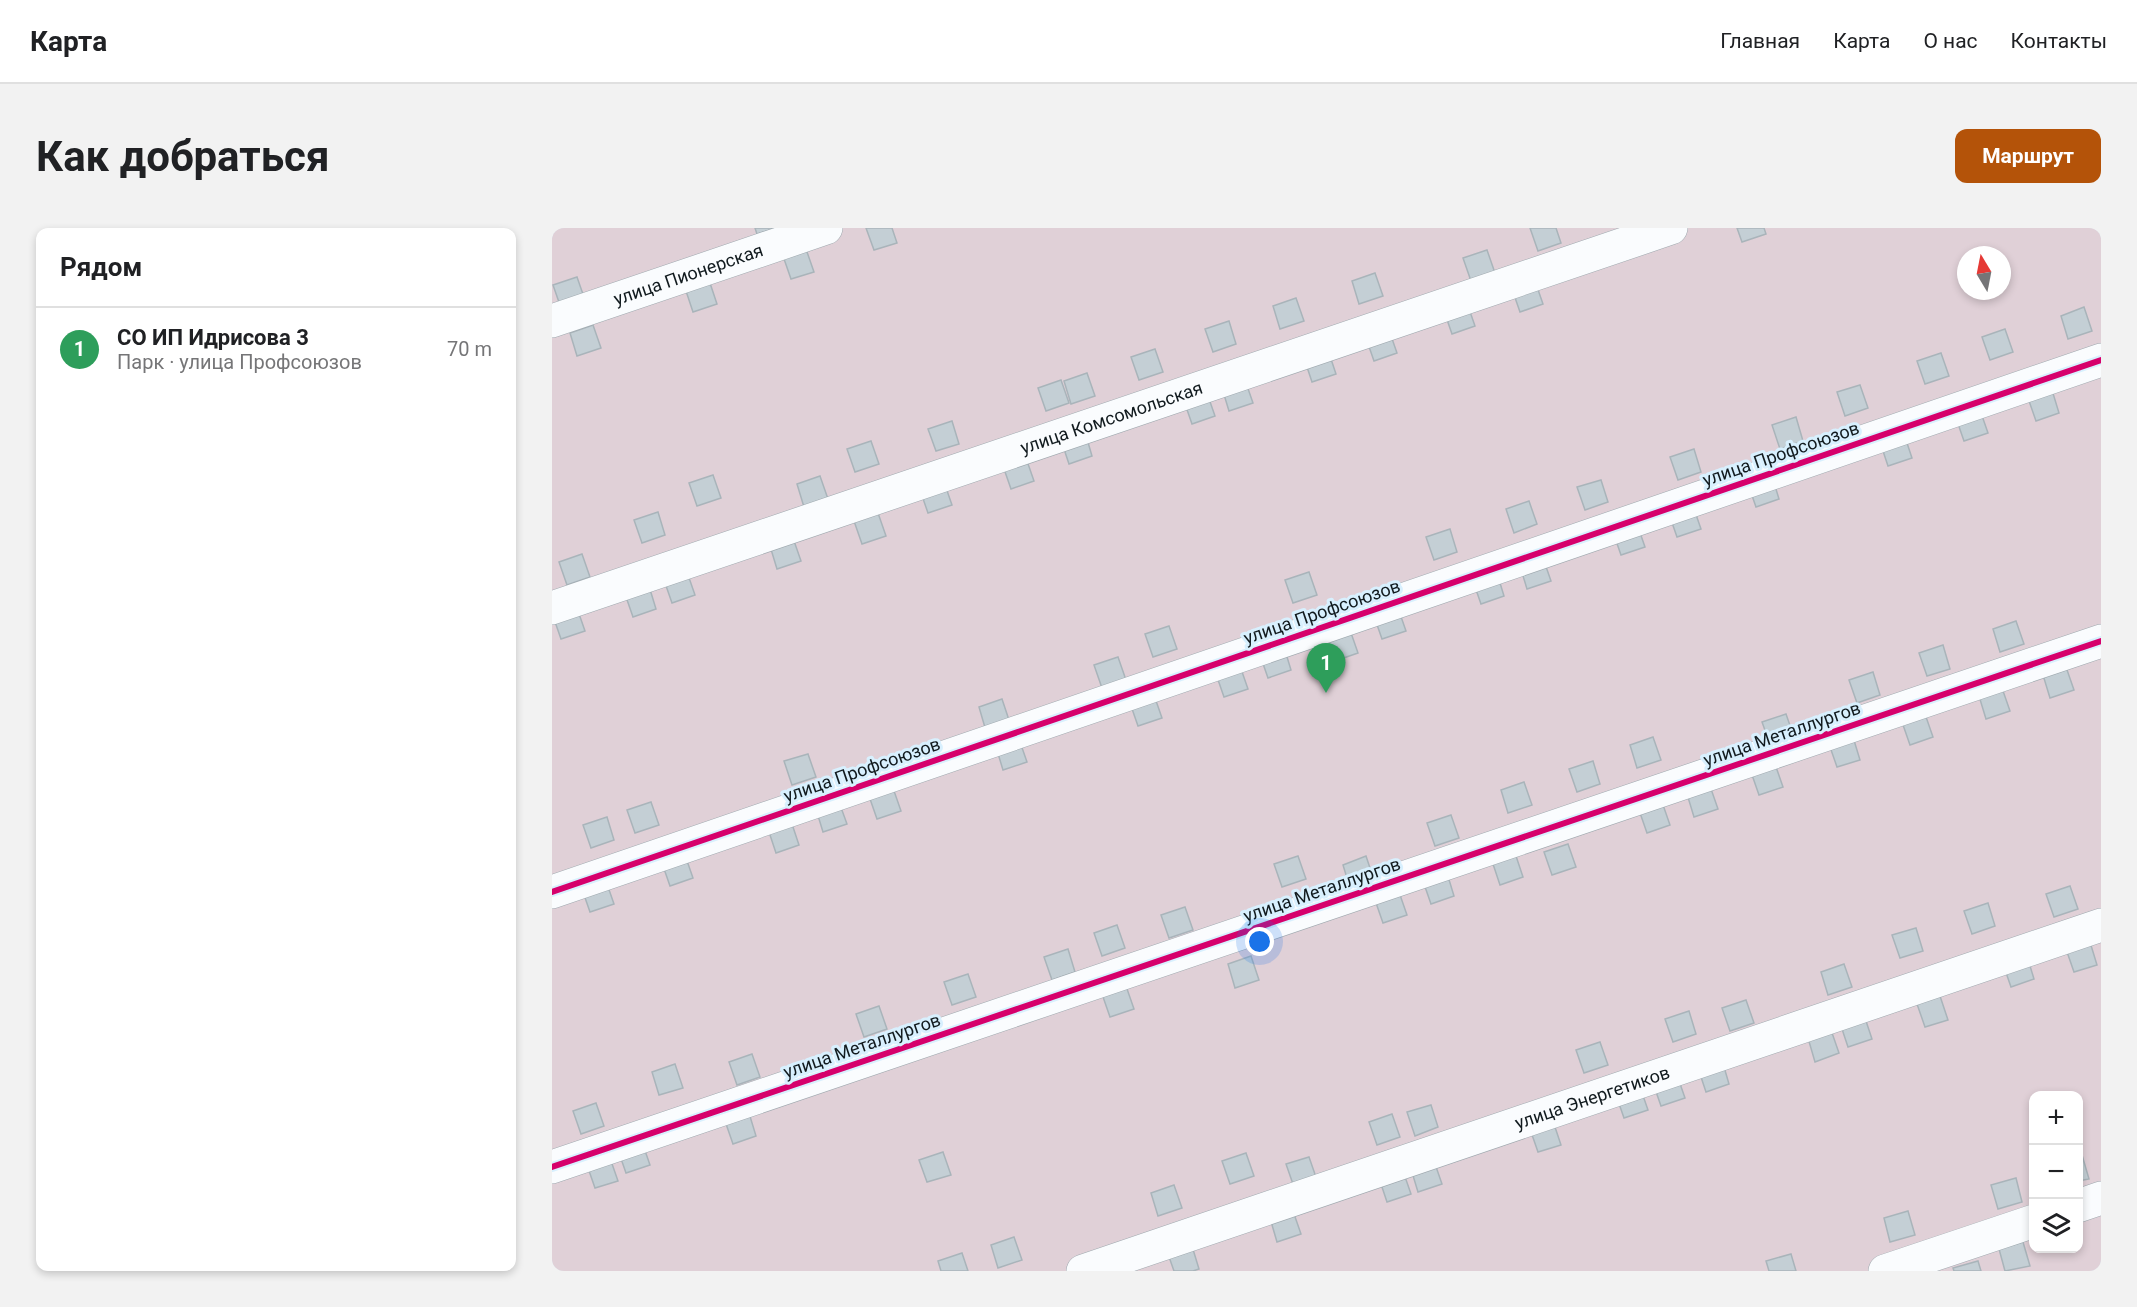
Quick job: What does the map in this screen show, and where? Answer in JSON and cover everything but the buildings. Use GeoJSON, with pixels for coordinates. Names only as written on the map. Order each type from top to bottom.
{"type":"FeatureCollection","features":[{"type":"Feature","properties":{"kind":"street","name":"улица Пионерская"},"geometry":{"type":"LineString","coordinates":[[552,321],[826,228]]}},
{"type":"Feature","properties":{"kind":"street","name":"улица Комсомольская"},"geometry":{"type":"LineString","coordinates":[[552,608],[1671,228]]}},
{"type":"Feature","properties":{"kind":"street","name":"улица Профсоюзов"},"geometry":{"type":"LineString","coordinates":[[552,892],[2101,360]]}},
{"type":"Feature","properties":{"kind":"street","name":"улица Металлургов"},"geometry":{"type":"LineString","coordinates":[[552,1167],[2101,641]]}},
{"type":"Feature","properties":{"kind":"street","name":"улица Энергетиков"},"geometry":{"type":"LineString","coordinates":[[1083,1271],[2101,925]]}},
{"type":"Feature","properties":{"kind":"street"},"geometry":{"type":"LineString","coordinates":[[2083,1205],[2101,1198]]}},
{"type":"Feature","properties":{"kind":"street"},"geometry":{"type":"LineString","coordinates":[[1885,1271],[2029,1223]]}},
{"type":"Feature","properties":{"kind":"shaded area"},"geometry":{"type":"Polygon","coordinates":[[[552,228],[2101,228],[2101,1271],[552,1271],[552,228]]]}},
{"type":"Feature","properties":{"kind":"cycle path"},"geometry":{"type":"LineString","coordinates":[[552,892],[2101,360]]}},
{"type":"Feature","properties":{"kind":"cycle path"},"geometry":{"type":"LineString","coordinates":[[552,1167],[2101,641]]}},
{"type":"Feature","properties":{"kind":"place","name":"СО ИП Идрисова 3"},"geometry":{"type":"Point","coordinates":[1326,693]}}]}
